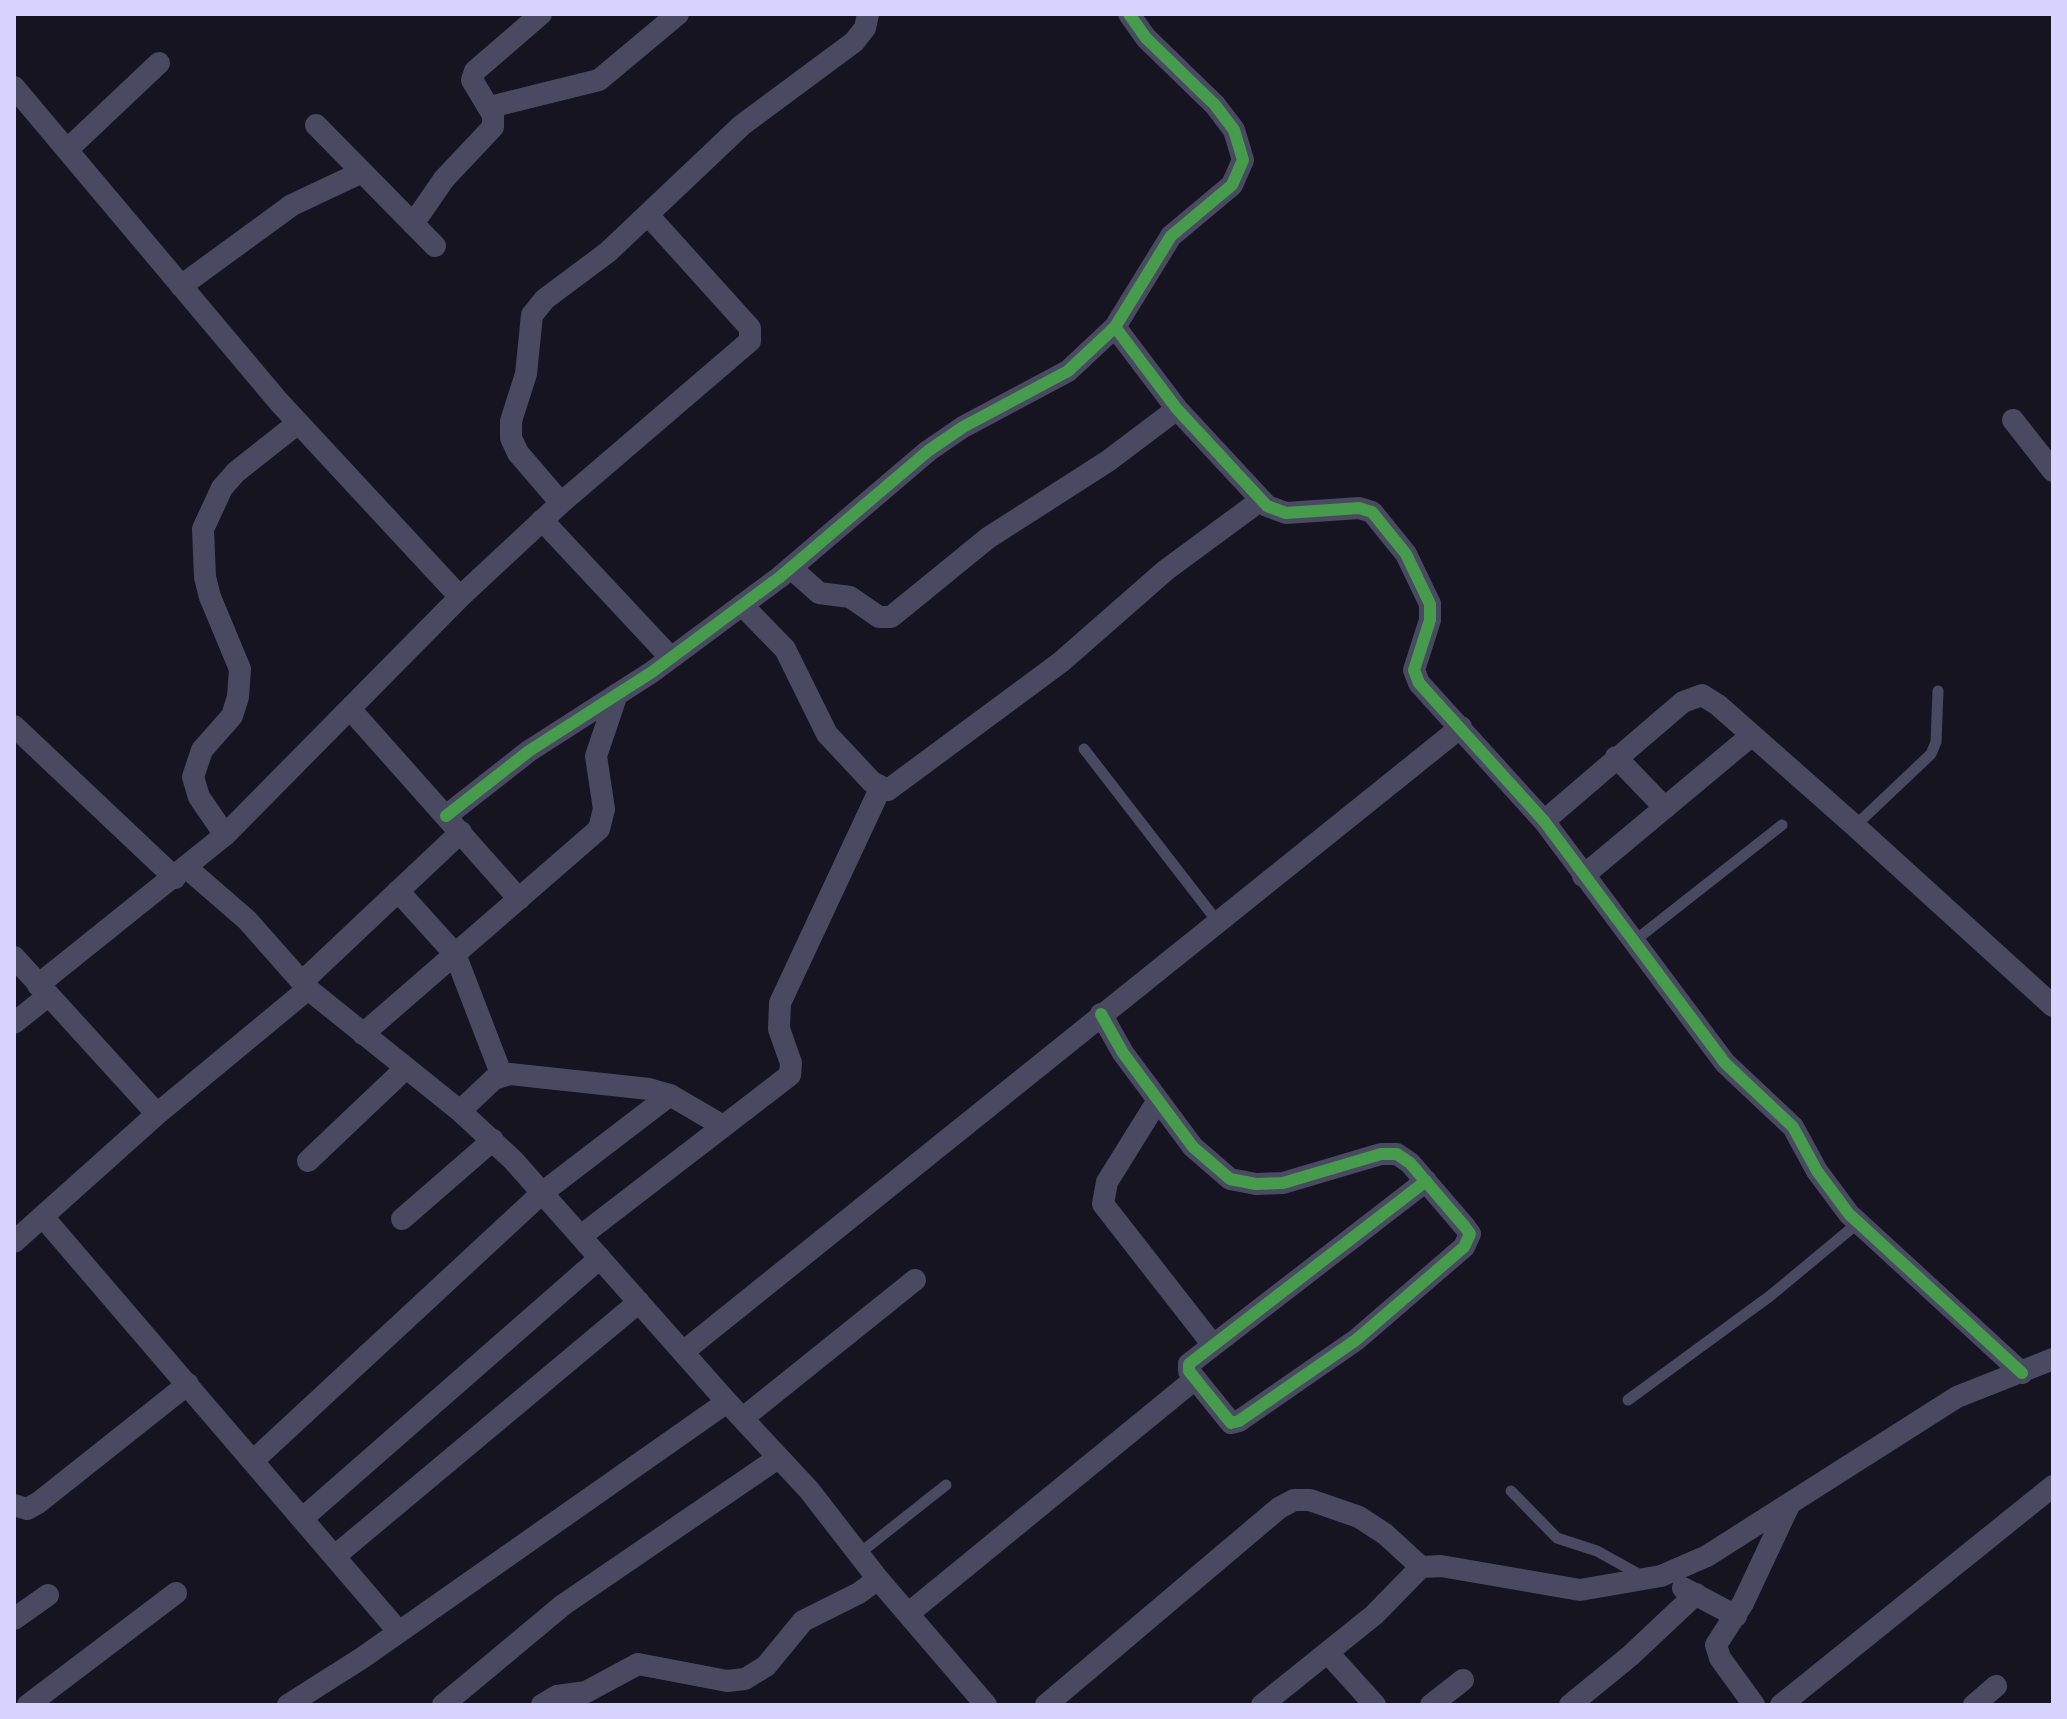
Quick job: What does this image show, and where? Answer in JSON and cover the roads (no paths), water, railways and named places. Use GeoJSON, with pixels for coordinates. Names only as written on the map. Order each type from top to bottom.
{"type":"FeatureCollection","features":[{"type":"Feature","properties":{"kind":"street"},"geometry":{"type":"LineString","coordinates":[[413,224],[444,179],[490,132],[494,121],[490,107],[474,86],[472,76],[541,14]]}},
{"type":"Feature","properties":{"kind":"street"},"geometry":{"type":"LineString","coordinates":[[490,107],[599,80],[678,14]]}},
{"type":"Feature","properties":{"kind":"street"},"geometry":{"type":"LineString","coordinates":[[561,503],[518,453],[511,438],[511,421],[528,360],[529,323],[545,299],[608,252],[742,125],[854,42],[865,28],[868,14]]}},
{"type":"Feature","properties":{"kind":"street"},"geometry":{"type":"LineString","coordinates":[[14,1242],[305,986],[398,891],[454,824],[529,751],[671,658],[742,605],[791,568],[864,502],[928,451],[963,427],[1068,371],[1115,327],[1171,236],[1232,185],[1243,160],[1234,130],[1215,105],[1146,38],[1129,14]]}},
{"type":"Feature","properties":{"kind":"street"},"geometry":{"type":"LineString","coordinates":[[68,149],[159,63]]}},
{"type":"Feature","properties":{"kind":"street"},"geometry":{"type":"LineString","coordinates":[[14,87],[298,423],[460,597]]}},
{"type":"Feature","properties":{"kind":"street"},"geometry":{"type":"LineString","coordinates":[[316,125],[435,246]]}},
{"type":"Feature","properties":{"kind":"street"},"geometry":{"type":"LineString","coordinates":[[181,286],[292,205],[360,173]]}},
{"type":"Feature","properties":{"kind":"street"},"geometry":{"type":"LineString","coordinates":[[14,1023],[43,990],[225,835],[460,597],[542,520],[751,338],[750,328],[648,215]]}},
{"type":"Feature","properties":{"kind":"street"},"geometry":{"type":"LineString","coordinates":[[1115,327],[1177,409],[1261,500],[1286,513],[1359,508],[1372,512],[1406,554],[1430,604],[1430,620],[1414,674],[1544,821],[1725,1063],[1793,1127],[1833,1194],[1858,1223],[2022,1373]]}},
{"type":"Feature","properties":{"kind":"street"},"geometry":{"type":"LineString","coordinates":[[791,568],[819,593],[850,597],[879,617],[891,617],[979,545],[1108,461],[1177,409]]}},
{"type":"Feature","properties":{"kind":"street"},"geometry":{"type":"LineString","coordinates":[[2013,420],[2053,471]]}},
{"type":"Feature","properties":{"kind":"street"},"geometry":{"type":"LineString","coordinates":[[225,835],[199,797],[193,777],[195,761],[202,750],[232,716],[238,697],[240,669],[210,597],[205,577],[203,529],[222,488],[236,472],[298,423]]}},
{"type":"Feature","properties":{"kind":"street"},"geometry":{"type":"LineString","coordinates":[[880,789],[893,788],[1061,662],[1166,570],[1261,500]]}},
{"type":"Feature","properties":{"kind":"street"},"geometry":{"type":"LineString","coordinates":[[542,520],[671,658]]}},
{"type":"Feature","properties":{"kind":"street"},"geometry":{"type":"LineString","coordinates":[[742,605],[785,649],[827,734],[880,789]]}},
{"type":"Feature","properties":{"kind":"street"},"geometry":{"type":"LineString","coordinates":[[363,1034],[603,824],[596,756],[617,694]]}},
{"type":"Feature","properties":{"kind":"street"},"geometry":{"type":"LineString","coordinates":[[1544,821],[1616,757],[1696,695],[1709,698],[2053,1006]]}},
{"type":"Feature","properties":{"kind":"street"},"geometry":{"type":"LineString","coordinates":[[351,710],[519,899]]}},
{"type":"Feature","properties":{"kind":"street"},"geometry":{"type":"LineString","coordinates":[[14,726],[181,873],[247,920],[305,986],[493,1140],[809,1490],[878,1579],[986,1705]]}},
{"type":"Feature","properties":{"kind":"street"},"geometry":{"type":"LineString","coordinates":[[683,1352],[1461,727]]}},
{"type":"Feature","properties":{"kind":"street"},"geometry":{"type":"LineString","coordinates":[[1583,876],[1752,735]]}},
{"type":"Feature","properties":{"kind":"street"},"geometry":{"type":"LineString","coordinates":[[1616,757],[1665,808]]}},
{"type":"Feature","properties":{"kind":"street"},"geometry":{"type":"LineString","coordinates":[[581,1236],[790,1075],[791,1063],[779,1029],[780,1003],[880,789]]}},
{"type":"Feature","properties":{"kind":"street"},"geometry":{"type":"LineString","coordinates":[[398,891],[455,954],[502,1076]]}},
{"type":"Feature","properties":{"kind":"street"},"geometry":{"type":"LineString","coordinates":[[14,957],[157,1114]]}},
{"type":"Feature","properties":{"kind":"street"},"geometry":{"type":"LineString","coordinates":[[1101,1014],[1123,1053],[1158,1100],[1220,1173],[1241,1183],[1283,1183],[1390,1153],[1404,1157],[1426,1181],[1465,1227],[1469,1240],[1356,1340],[1234,1423],[1226,1419],[1195,1379],[1189,1364],[1426,1181]]}},
{"type":"Feature","properties":{"kind":"street"},"geometry":{"type":"LineString","coordinates":[[308,1161],[406,1068]]}},
{"type":"Feature","properties":{"kind":"street"},"geometry":{"type":"LineString","coordinates":[[460,1111],[486,1085],[502,1076],[637,1087],[670,1095],[723,1126]]}},
{"type":"Feature","properties":{"kind":"street"},"geometry":{"type":"LineString","coordinates":[[254,1460],[542,1193],[670,1095]]}},
{"type":"Feature","properties":{"kind":"street"},"geometry":{"type":"LineString","coordinates":[[1158,1100],[1107,1182],[1103,1204],[1213,1345]]}},
{"type":"Feature","properties":{"kind":"street"},"geometry":{"type":"LineString","coordinates":[[402,1219],[493,1140]]}},
{"type":"Feature","properties":{"kind":"street"},"geometry":{"type":"LineString","coordinates":[[44,1218],[399,1632]]}},
{"type":"Feature","properties":{"kind":"street"},"geometry":{"type":"LineString","coordinates":[[303,1518],[600,1258]]}},
{"type":"Feature","properties":{"kind":"street"},"geometry":{"type":"LineString","coordinates":[[288,1705],[735,1410],[915,1280]]}},
{"type":"Feature","properties":{"kind":"street"},"geometry":{"type":"LineString","coordinates":[[335,1556],[639,1302]]}},
{"type":"Feature","properties":{"kind":"street"},"geometry":{"type":"LineString","coordinates":[[1046,1705],[1279,1508],[1294,1500],[1310,1500],[1359,1517],[1421,1567],[1441,1566],[1580,1590],[1654,1578],[1707,1556],[1957,1397],[2053,1359]]}},
{"type":"Feature","properties":{"kind":"street"},"geometry":{"type":"LineString","coordinates":[[909,1613],[1195,1379]]}},
{"type":"Feature","properties":{"kind":"street"},"geometry":{"type":"LineString","coordinates":[[14,1505],[27,1509],[38,1503],[188,1384]]}},
{"type":"Feature","properties":{"kind":"street"},"geometry":{"type":"LineString","coordinates":[[443,1705],[588,1586],[778,1458]]}},
{"type":"Feature","properties":{"kind":"street"},"geometry":{"type":"LineString","coordinates":[[1781,1705],[2053,1486]]}},
{"type":"Feature","properties":{"kind":"street"},"geometry":{"type":"LineString","coordinates":[[1754,1705],[1717,1653],[1718,1642],[1736,1616],[1791,1502]]}},
{"type":"Feature","properties":{"kind":"street"},"geometry":{"type":"LineString","coordinates":[[1262,1705],[1374,1615],[1421,1567]]}},
{"type":"Feature","properties":{"kind":"street"},"geometry":{"type":"LineString","coordinates":[[1654,1578],[1696,1594],[1736,1616]]}},
{"type":"Feature","properties":{"kind":"street"},"geometry":{"type":"LineString","coordinates":[[542,1705],[557,1696],[586,1692],[638,1664],[727,1681],[745,1679],[766,1666],[803,1621],[859,1593],[878,1579]]}},
{"type":"Feature","properties":{"kind":"street"},"geometry":{"type":"LineString","coordinates":[[28,1705],[176,1593]]}},
{"type":"Feature","properties":{"kind":"street"},"geometry":{"type":"LineString","coordinates":[[1570,1705],[1630,1656],[1696,1594]]}},
{"type":"Feature","properties":{"kind":"street"},"geometry":{"type":"LineString","coordinates":[[14,1619],[48,1595]]}},
{"type":"Feature","properties":{"kind":"street"},"geometry":{"type":"LineString","coordinates":[[1328,1653],[1375,1705]]}},
{"type":"Feature","properties":{"kind":"street"},"geometry":{"type":"LineString","coordinates":[[1431,1705],[1463,1680]]}},
{"type":"Feature","properties":{"kind":"street"},"geometry":{"type":"LineString","coordinates":[[1974,1705],[1996,1686]]}},
{"type":"Feature","properties":{"kind":"lane"},"geometry":{"type":"LineString","coordinates":[[1855,826],[1931,754],[1936,742],[1938,691]]}},
{"type":"Feature","properties":{"kind":"lane"},"geometry":{"type":"LineString","coordinates":[[1084,749],[1217,921]]}},
{"type":"Feature","properties":{"kind":"lane"},"geometry":{"type":"LineString","coordinates":[[1633,942],[1782,825]]}},
{"type":"Feature","properties":{"kind":"lane"},"geometry":{"type":"LineString","coordinates":[[1628,1400],[1770,1296],[1858,1223]]}},
{"type":"Feature","properties":{"kind":"lane"},"geometry":{"type":"LineString","coordinates":[[860,1553],[946,1485]]}},
{"type":"Feature","properties":{"kind":"lane"},"geometry":{"type":"LineString","coordinates":[[1511,1491],[1557,1538],[1597,1551],[1654,1578]]}}]}
